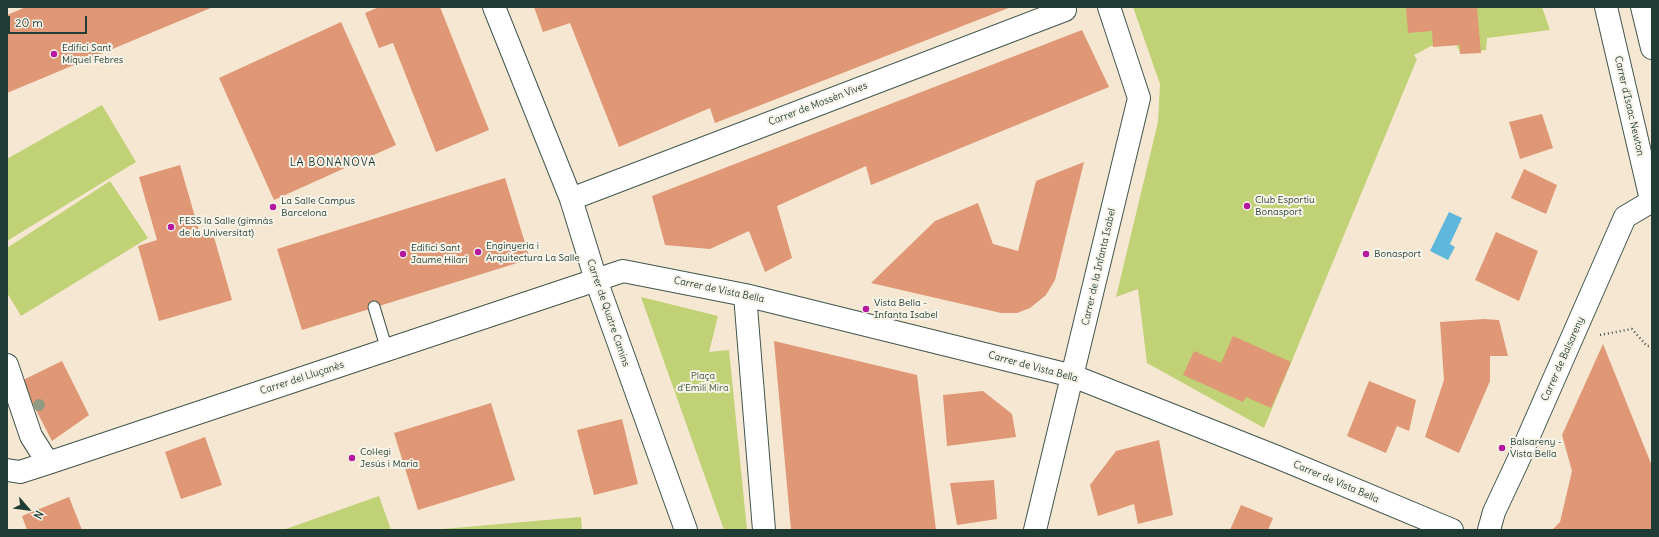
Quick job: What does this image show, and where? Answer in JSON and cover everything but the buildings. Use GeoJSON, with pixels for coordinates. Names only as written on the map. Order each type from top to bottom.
{"type":"FeatureCollection","features":[{"type":"Feature","properties":{"kind":"street","name":"Carrer de Quatre Camins"},"geometry":{"type":"LineString","coordinates":[[494,7],[571,199],[596,280],[686,530]]}},
{"type":"Feature","properties":{"kind":"street","name":"Carrer de la Infanta Isabel"},"geometry":{"type":"LineString","coordinates":[[1035,530],[1139,98],[1109,7]]}},
{"type":"Feature","properties":{"kind":"street","name":"Carrer d'Isaac Newton"},"geometry":{"type":"LineString","coordinates":[[1606,7],[1652,202]]}},
{"type":"Feature","properties":{"kind":"street"},"geometry":{"type":"LineString","coordinates":[[1642,7],[1652,48]]}},
{"type":"Feature","properties":{"kind":"street","name":"Carrer de Mossèn Vives"},"geometry":{"type":"LineString","coordinates":[[571,199],[1065,10]]}},
{"type":"Feature","properties":{"kind":"street","name":"Carrer de Balsareny"},"geometry":{"type":"LineString","coordinates":[[1489,530],[1494,512],[1625,217],[1652,202]]}},
{"type":"Feature","properties":{"kind":"street","name":"Carrer de Vista Bella"},"geometry":{"type":"LineString","coordinates":[[596,280],[624,271],[745,295],[1073,376],[1278,457],[1452,530]]}},
{"type":"Feature","properties":{"kind":"street","name":"Carrer del Lluçanès"},"geometry":{"type":"LineString","coordinates":[[7,470],[20,472],[48,463],[596,280]]}},
{"type":"Feature","properties":{"kind":"street"},"geometry":{"type":"LineString","coordinates":[[745,295],[764,530]]}},
{"type":"Feature","properties":{"kind":"street"},"geometry":{"type":"LineString","coordinates":[[7,365],[31,436],[48,463]]}},
{"type":"Feature","properties":{"kind":"lane"},"geometry":{"type":"LineString","coordinates":[[374,307],[387,350]]}},
{"type":"Feature","properties":{"kind":"path"},"geometry":{"type":"LineString","coordinates":[[1602,334],[1632,329],[1647,346],[1652,346]]}},
{"type":"Feature","properties":{"kind":"green space","name":"Club Esportiu Bonasport"},"geometry":{"type":"Polygon","coordinates":[[[1133,7],[1542,7],[1550,30],[1487,38],[1486,50],[1460,53],[1456,44],[1431,46],[1414,55],[1417,59],[1264,428],[1147,363],[1138,289],[1116,297],[1158,122],[1160,84],[1133,7]]]}},
{"type":"Feature","properties":{"kind":"green space"},"geometry":{"type":"Polygon","coordinates":[[[102,105],[136,162],[7,241],[7,159],[102,105]]]}},
{"type":"Feature","properties":{"kind":"green space"},"geometry":{"type":"Polygon","coordinates":[[[110,181],[148,238],[21,316],[7,293],[7,248],[110,181]]]}},
{"type":"Feature","properties":{"kind":"green space","name":"Plaça d'Emili Mira"},"geometry":{"type":"Polygon","coordinates":[[[641,297],[718,316],[709,352],[729,350],[747,530],[724,530],[641,297]]]}},
{"type":"Feature","properties":{"kind":"green space"},"geometry":{"type":"Polygon","coordinates":[[[379,496],[391,530],[283,530],[379,496]]]}},
{"type":"Feature","properties":{"kind":"green space"},"geometry":{"type":"Polygon","coordinates":[[[581,517],[582,530],[431,530],[581,517]]]}},
{"type":"Feature","properties":{"kind":"water"},"geometry":{"type":"Polygon","coordinates":[[[1449,212],[1462,218],[1450,244],[1455,247],[1448,260],[1430,251],[1449,212]]]}},
{"type":"Feature","properties":{"kind":"place","name":"Edifici Sant Miquel Febres"},"geometry":{"type":"Point","coordinates":[54,54]}},
{"type":"Feature","properties":{"kind":"place","name":"Club Esportiu Bonasport"},"geometry":{"type":"Point","coordinates":[1247,206]}},
{"type":"Feature","properties":{"kind":"place","name":"La Salle Campus Barcelona"},"geometry":{"type":"Point","coordinates":[273,207]}},
{"type":"Feature","properties":{"kind":"place","name":"FESS la Salle (gimnàs de la Universitat)"},"geometry":{"type":"Point","coordinates":[171,227]}},
{"type":"Feature","properties":{"kind":"place","name":"Enginyeria i Arquitectura La Salle"},"geometry":{"type":"Point","coordinates":[478,252]}},
{"type":"Feature","properties":{"kind":"place","name":"Edifici Sant Jaume Hilari"},"geometry":{"type":"Point","coordinates":[403,254]}},
{"type":"Feature","properties":{"kind":"place","name":"Bonasport"},"geometry":{"type":"Point","coordinates":[1366,254]}},
{"type":"Feature","properties":{"kind":"place","name":"Vista Bella - Infanta Isabel"},"geometry":{"type":"Point","coordinates":[866,309]}},
{"type":"Feature","properties":{"kind":"place","name":"Balsareny - Vista Bella"},"geometry":{"type":"Point","coordinates":[1502,448]}},
{"type":"Feature","properties":{"kind":"place","name":"Col·legi Jesús i Maria"},"geometry":{"type":"Point","coordinates":[352,458]}},
{"type":"Feature","properties":{"kind":"district","name":"LA BONANOVA"},"geometry":{"type":"Point","coordinates":[333,163]}}]}
